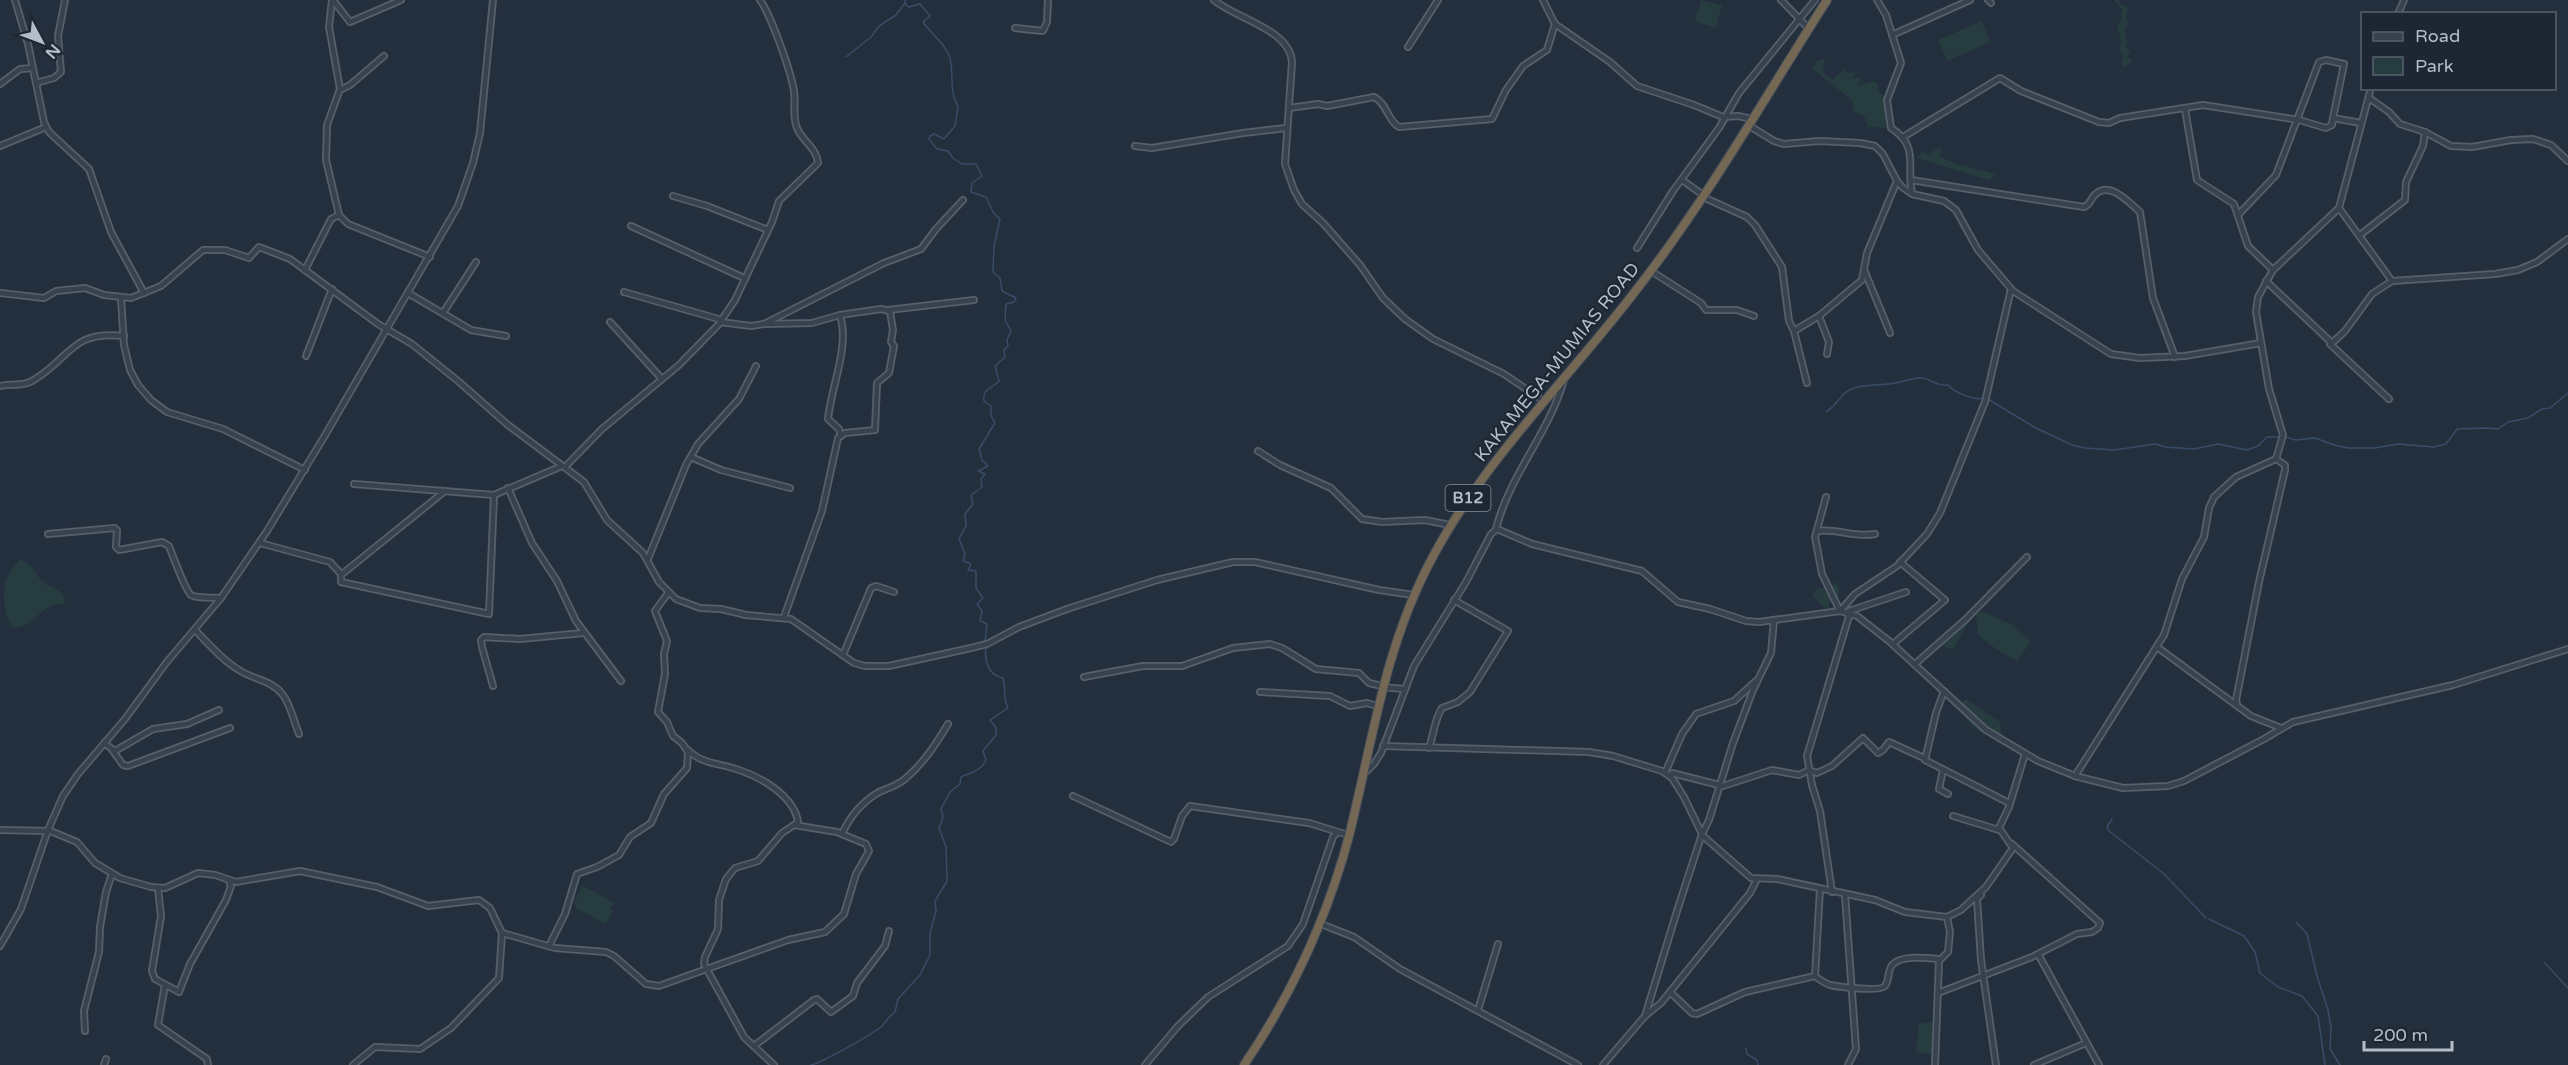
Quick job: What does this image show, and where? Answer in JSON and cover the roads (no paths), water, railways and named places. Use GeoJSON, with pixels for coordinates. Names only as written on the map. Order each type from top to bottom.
{"type":"FeatureCollection","features":[{"type":"Feature","properties":{"kind":"highway","name":"KAKAMEGA-MUMIAS ROAD"},"geometry":{"type":"LineString","coordinates":[[1244,1065],[1291,989],[1321,924],[1349,835],[1382,686],[1414,596],[1450,525],[1492,464],[1651,271],[1703,196],[1827,0]]}},
{"type":"Feature","properties":{"kind":"street"},"geometry":{"type":"LineString","coordinates":[[15,0],[26,33],[46,127],[89,169],[111,232],[144,294]]}},
{"type":"Feature","properties":{"kind":"street"},"geometry":{"type":"LineString","coordinates":[[36,83],[54,78],[61,72],[58,36],[65,0]]}},
{"type":"Feature","properties":{"kind":"street"},"geometry":{"type":"LineString","coordinates":[[333,0],[350,22],[401,0]]}},
{"type":"Feature","properties":{"kind":"street"},"geometry":{"type":"LineString","coordinates":[[333,0],[329,27],[340,90],[329,118],[325,142],[326,160],[339,215],[348,224],[430,256]]}},
{"type":"Feature","properties":{"kind":"street"},"geometry":{"type":"LineString","coordinates":[[0,946],[21,909],[48,830],[68,788],[221,598],[260,543],[305,470],[458,206],[476,152],[484,104],[493,0]]}},
{"type":"Feature","properties":{"kind":"street"},"geometry":{"type":"LineString","coordinates":[[354,484],[494,495],[563,467],[602,429],[679,365],[721,321],[768,230],[783,195],[811,172],[818,160],[813,149],[797,130],[794,120],[794,89],[771,21],[760,0]]}},
{"type":"Feature","properties":{"kind":"street"},"geometry":{"type":"LineString","coordinates":[[1015,28],[1043,31],[1047,22],[1048,0]]}},
{"type":"Feature","properties":{"kind":"street"},"geometry":{"type":"LineString","coordinates":[[1214,0],[1231,13],[1269,32],[1289,49],[1292,62],[1285,164],[1299,200],[1360,265],[1383,297],[1405,319],[1433,339],[1504,374],[1552,413]]}},
{"type":"Feature","properties":{"kind":"street"},"geometry":{"type":"LineString","coordinates":[[1408,47],[1438,0]]}},
{"type":"Feature","properties":{"kind":"street"},"geometry":{"type":"LineString","coordinates":[[1543,0],[1555,24],[1610,62],[1637,86],[1723,117],[1738,116],[1750,122],[1774,141],[1784,144],[1819,141],[1872,145],[1882,154],[1897,182],[1912,194],[1940,200],[1953,207],[1978,250],[2011,289],[2111,354],[2132,358],[2175,357],[2261,343]]}},
{"type":"Feature","properties":{"kind":"street"},"geometry":{"type":"LineString","coordinates":[[1781,0],[1809,29]]}},
{"type":"Feature","properties":{"kind":"street"},"geometry":{"type":"LineString","coordinates":[[1637,248],[1673,190],[1719,128],[1723,117],[1740,91],[1815,0]]}},
{"type":"Feature","properties":{"kind":"street"},"geometry":{"type":"LineString","coordinates":[[1876,0],[1886,15],[1901,63],[1887,100],[1891,128],[1903,137],[1910,157],[1912,194]]}},
{"type":"Feature","properties":{"kind":"street"},"geometry":{"type":"LineString","coordinates":[[1892,35],[1970,0]]}},
{"type":"Feature","properties":{"kind":"street"},"geometry":{"type":"LineString","coordinates":[[1289,108],[1327,106],[1374,98],[1381,101],[1393,123],[1399,127],[1492,118],[1506,90],[1523,66],[1547,50],[1555,24]]}},
{"type":"Feature","properties":{"kind":"street"},"geometry":{"type":"LineString","coordinates":[[340,90],[350,85],[384,56]]}},
{"type":"Feature","properties":{"kind":"street"},"geometry":{"type":"LineString","coordinates":[[1903,137],[2000,78],[2021,91],[2099,122],[2109,123],[2120,118],[2208,106],[2298,120],[2326,129],[2332,125],[2344,64],[2323,60],[2319,62],[2298,120],[2276,175],[2239,214]]}},
{"type":"Feature","properties":{"kind":"street"},"geometry":{"type":"LineString","coordinates":[[1,82],[20,69],[33,68]]}},
{"type":"Feature","properties":{"kind":"street"},"geometry":{"type":"LineString","coordinates":[[2075,776],[2157,647],[2169,623],[2188,564],[2204,537],[2209,508],[2214,497],[2236,477],[2276,459],[2283,437],[2269,389],[2256,304],[2273,270],[2339,208],[2371,90]]}},
{"type":"Feature","properties":{"kind":"street"},"geometry":{"type":"LineString","coordinates":[[2369,98],[2389,112],[2400,124],[2425,132],[2451,146],[2459,148],[2533,139],[2551,145],[2568,161]]}},
{"type":"Feature","properties":{"kind":"street"},"geometry":{"type":"LineString","coordinates":[[2185,109],[2197,180],[2232,202],[2239,214],[2242,232],[2248,246],[2273,270]]}},
{"type":"Feature","properties":{"kind":"street"},"geometry":{"type":"LineString","coordinates":[[2333,118],[2361,123]]}},
{"type":"Feature","properties":{"kind":"street"},"geometry":{"type":"LineString","coordinates":[[0,146],[46,127]]}},
{"type":"Feature","properties":{"kind":"street"},"geometry":{"type":"LineString","coordinates":[[1135,146],[1152,148],[1286,128]]}},
{"type":"Feature","properties":{"kind":"street"},"geometry":{"type":"LineString","coordinates":[[2360,235],[2405,200],[2406,182],[2423,146],[2425,132]]}},
{"type":"Feature","properties":{"kind":"street"},"geometry":{"type":"LineString","coordinates":[[1682,180],[1703,196],[1747,218],[1755,225],[1783,269],[1789,321],[1794,331],[1807,383]]}},
{"type":"Feature","properties":{"kind":"street"},"geometry":{"type":"LineString","coordinates":[[1911,180],[2084,207],[2090,204],[2094,195],[2100,191],[2107,190],[2119,195],[2140,212],[2153,297],[2175,357]]}},
{"type":"Feature","properties":{"kind":"street"},"geometry":{"type":"LineString","coordinates":[[1794,331],[1819,316],[1862,280],[1867,254],[1897,182]]}},
{"type":"Feature","properties":{"kind":"street"},"geometry":{"type":"LineString","coordinates":[[673,196],[707,206],[768,230]]}},
{"type":"Feature","properties":{"kind":"street"},"geometry":{"type":"LineString","coordinates":[[764,324],[884,263],[921,249],[963,200]]}},
{"type":"Feature","properties":{"kind":"street"},"geometry":{"type":"LineString","coordinates":[[2339,208],[2392,281]]}},
{"type":"Feature","properties":{"kind":"street"},"geometry":{"type":"LineString","coordinates":[[305,270],[330,219],[339,215]]}},
{"type":"Feature","properties":{"kind":"street"},"geometry":{"type":"LineString","coordinates":[[631,226],[744,278]]}},
{"type":"Feature","properties":{"kind":"street"},"geometry":{"type":"LineString","coordinates":[[2330,344],[2337,340],[2372,294],[2392,281],[2495,274],[2518,270],[2537,262],[2568,238]]}},
{"type":"Feature","properties":{"kind":"street"},"geometry":{"type":"LineString","coordinates":[[0,293],[44,298],[56,291],[85,288],[104,295],[122,298],[144,294],[161,286],[198,252],[206,249],[225,250],[249,258],[256,248],[261,247],[290,259],[387,330],[412,344],[508,425],[584,482],[607,520],[643,553],[658,582],[668,592],[693,607],[720,609],[746,615],[784,617],[795,621],[859,665],[889,666],[985,644],[1019,627],[1104,596],[1157,580],[1233,562],[1254,562],[1414,596]]}},
{"type":"Feature","properties":{"kind":"street"},"geometry":{"type":"LineString","coordinates":[[443,313],[476,262]]}},
{"type":"Feature","properties":{"kind":"street"},"geometry":{"type":"LineString","coordinates":[[1864,270],[1890,333]]}},
{"type":"Feature","properties":{"kind":"street"},"geometry":{"type":"LineString","coordinates":[[1651,271],[1701,303],[1706,310],[1737,310],[1754,316]]}},
{"type":"Feature","properties":{"kind":"street"},"geometry":{"type":"LineString","coordinates":[[2266,281],[2390,399]]}},
{"type":"Feature","properties":{"kind":"street"},"geometry":{"type":"LineString","coordinates":[[306,356],[332,289]]}},
{"type":"Feature","properties":{"kind":"street"},"geometry":{"type":"LineString","coordinates":[[1840,611],[1855,594],[1900,562],[1934,524],[1983,408],[2011,289]]}},
{"type":"Feature","properties":{"kind":"street"},"geometry":{"type":"LineString","coordinates":[[408,292],[471,330],[506,336]]}},
{"type":"Feature","properties":{"kind":"street"},"geometry":{"type":"LineString","coordinates":[[624,292],[721,321],[751,326],[812,323],[840,315],[974,300]]}},
{"type":"Feature","properties":{"kind":"street"},"geometry":{"type":"LineString","coordinates":[[122,298],[125,349],[133,377],[159,407],[179,417],[223,429],[305,470]]}},
{"type":"Feature","properties":{"kind":"street"},"geometry":{"type":"LineString","coordinates":[[784,617],[814,538],[836,446],[841,436],[849,432],[876,429],[876,387],[878,381],[889,373],[894,346],[891,342],[891,316],[888,310]]}},
{"type":"Feature","properties":{"kind":"street"},"geometry":{"type":"LineString","coordinates":[[840,315],[841,351],[831,392],[828,420],[839,429],[841,436]]}},
{"type":"Feature","properties":{"kind":"street"},"geometry":{"type":"LineString","coordinates":[[1819,316],[1829,342],[1827,354]]}},
{"type":"Feature","properties":{"kind":"street"},"geometry":{"type":"LineString","coordinates":[[610,322],[662,379]]}},
{"type":"Feature","properties":{"kind":"street"},"geometry":{"type":"LineString","coordinates":[[0,386],[21,385],[33,380],[88,337],[108,333],[124,336]]}},
{"type":"Feature","properties":{"kind":"street"},"geometry":{"type":"LineString","coordinates":[[2335,349],[2337,340]]}},
{"type":"Feature","properties":{"kind":"street"},"geometry":{"type":"LineString","coordinates":[[648,559],[691,457],[704,437],[739,399],[756,366]]}},
{"type":"Feature","properties":{"kind":"street"},"geometry":{"type":"LineString","coordinates":[[1362,776],[1378,757],[1421,652],[1496,529],[1504,507],[1552,413],[1565,378]]}},
{"type":"Feature","properties":{"kind":"street"},"geometry":{"type":"LineString","coordinates":[[1258,451],[1331,488],[1362,519],[1382,522],[1425,520],[1450,525]]}},
{"type":"Feature","properties":{"kind":"street"},"geometry":{"type":"LineString","coordinates":[[691,457],[721,470],[789,488]]}},
{"type":"Feature","properties":{"kind":"street"},"geometry":{"type":"LineString","coordinates":[[2237,704],[2259,582],[2286,470],[2285,465],[2276,459]]}},
{"type":"Feature","properties":{"kind":"street"},"geometry":{"type":"LineString","coordinates":[[508,488],[532,543],[557,580],[584,633],[621,681]]}},
{"type":"Feature","properties":{"kind":"street"},"geometry":{"type":"LineString","coordinates":[[445,491],[341,574],[339,578],[342,582],[489,614],[491,610],[490,554],[494,495]]}},
{"type":"Feature","properties":{"kind":"street"},"geometry":{"type":"LineString","coordinates":[[1826,497],[1815,537],[1822,574],[1840,611]]}},
{"type":"Feature","properties":{"kind":"street"},"geometry":{"type":"LineString","coordinates":[[48,534],[115,528],[116,547],[119,550],[162,542],[169,546],[173,561],[189,593],[195,597],[221,598]]}},
{"type":"Feature","properties":{"kind":"street"},"geometry":{"type":"LineString","coordinates":[[1496,529],[1543,547],[1642,571],[1671,598],[1682,604],[1710,609],[1750,622],[1840,611],[1848,612],[1906,592]]}},
{"type":"Feature","properties":{"kind":"street"},"geometry":{"type":"LineString","coordinates":[[1817,531],[1828,529],[1860,536],[1875,534]]}},
{"type":"Feature","properties":{"kind":"street"},"geometry":{"type":"LineString","coordinates":[[260,543],[330,562],[341,574]]}},
{"type":"Feature","properties":{"kind":"street"},"geometry":{"type":"LineString","coordinates":[[1916,664],[1966,619],[2027,558]]}},
{"type":"Feature","properties":{"kind":"street"},"geometry":{"type":"LineString","coordinates":[[1893,644],[1945,600],[1900,562]]}},
{"type":"Feature","properties":{"kind":"street"},"geometry":{"type":"LineString","coordinates":[[843,655],[871,588],[876,586],[894,592]]}},
{"type":"Feature","properties":{"kind":"street"},"geometry":{"type":"LineString","coordinates":[[668,592],[655,611],[667,645],[664,654],[665,674],[657,712],[667,722],[673,736],[702,761],[745,772],[782,793],[791,804],[802,826]]}},
{"type":"Feature","properties":{"kind":"street"},"geometry":{"type":"LineString","coordinates":[[1429,748],[1435,729],[1435,720],[1442,708],[1458,702],[1470,692],[1508,631],[1454,600]]}},
{"type":"Feature","properties":{"kind":"street"},"geometry":{"type":"LineString","coordinates":[[1848,612],[1893,644],[1916,664],[1980,727],[2025,754],[2075,776],[2123,788],[2168,786],[2225,761],[2281,728],[2301,720],[2453,685],[2568,649]]}},
{"type":"Feature","properties":{"kind":"street"},"geometry":{"type":"LineString","coordinates":[[1832,892],[1820,811],[1807,756],[1848,612]]}},
{"type":"Feature","properties":{"kind":"street"},"geometry":{"type":"LineString","coordinates":[[1645,1016],[1702,834],[1709,822],[1743,714],[1771,653],[1775,633],[1774,620]]}},
{"type":"Feature","properties":{"kind":"street"},"geometry":{"type":"LineString","coordinates":[[195,630],[215,651],[239,670],[266,681],[276,689],[285,699],[299,734]]}},
{"type":"Feature","properties":{"kind":"street"},"geometry":{"type":"LineString","coordinates":[[493,686],[482,647],[481,640],[484,637],[520,639],[584,633]]}},
{"type":"Feature","properties":{"kind":"street"},"geometry":{"type":"LineString","coordinates":[[1084,677],[1149,665],[1182,666],[1233,648],[1270,644],[1282,648],[1316,669],[1359,673],[1369,683],[1404,689]]}},
{"type":"Feature","properties":{"kind":"street"},"geometry":{"type":"LineString","coordinates":[[2157,647],[2257,719],[2281,728]]}},
{"type":"Feature","properties":{"kind":"street"},"geometry":{"type":"LineString","coordinates":[[1667,774],[1682,734],[1696,714],[1734,701],[1759,679]]}},
{"type":"Feature","properties":{"kind":"street"},"geometry":{"type":"LineString","coordinates":[[1260,692],[1330,696],[1350,706],[1367,703],[1377,706]]}},
{"type":"Feature","properties":{"kind":"street"},"geometry":{"type":"LineString","coordinates":[[1924,758],[1944,692]]}},
{"type":"Feature","properties":{"kind":"street"},"geometry":{"type":"LineString","coordinates":[[113,751],[153,729],[187,724],[219,711]]}},
{"type":"Feature","properties":{"kind":"street"},"geometry":{"type":"LineString","coordinates":[[842,834],[852,815],[866,801],[877,793],[900,783],[914,770],[948,724]]}},
{"type":"Feature","properties":{"kind":"street"},"geometry":{"type":"LineString","coordinates":[[104,743],[123,765],[128,766],[230,728]]}},
{"type":"Feature","properties":{"kind":"street"},"geometry":{"type":"LineString","coordinates":[[1383,746],[1589,752],[1618,757],[1667,774],[1672,773],[1720,786],[1772,770],[1800,776],[1810,771],[1817,773],[1832,766],[1863,738],[1878,753],[1889,742],[2009,803]]}},
{"type":"Feature","properties":{"kind":"street"},"geometry":{"type":"LineString","coordinates":[[549,946],[565,914],[577,874],[597,867],[619,855],[630,837],[651,823],[664,794],[687,768],[689,757],[686,748]]}},
{"type":"Feature","properties":{"kind":"street"},"geometry":{"type":"LineString","coordinates":[[1999,830],[2025,754]]}},
{"type":"Feature","properties":{"kind":"street"},"geometry":{"type":"LineString","coordinates":[[1365,759],[1378,757]]}},
{"type":"Feature","properties":{"kind":"street"},"geometry":{"type":"LineString","coordinates":[[1943,770],[1939,789],[1948,794]]}},
{"type":"Feature","properties":{"kind":"street"},"geometry":{"type":"LineString","coordinates":[[1667,774],[1684,797],[1702,834],[1745,875],[1880,901],[1905,912],[1947,917],[1961,910],[1986,887],[2010,852],[2012,844]]}},
{"type":"Feature","properties":{"kind":"street"},"geometry":{"type":"LineString","coordinates":[[1073,796],[1172,842],[1184,810],[1190,806],[1309,823],[1349,835]]}},
{"type":"Feature","properties":{"kind":"street"},"geometry":{"type":"LineString","coordinates":[[1938,993],[2038,954],[2069,937],[2095,930],[2100,923],[1999,830],[1953,816]]}},
{"type":"Feature","properties":{"kind":"street"},"geometry":{"type":"LineString","coordinates":[[774,1065],[741,1032],[704,964],[718,929],[718,900],[728,875],[735,868],[758,861],[782,833],[798,820]]}},
{"type":"Feature","properties":{"kind":"street"},"geometry":{"type":"LineString","coordinates":[[502,933],[549,946],[606,952],[652,986],[672,983],[788,940],[825,932],[840,920],[846,909],[856,874],[870,849],[866,844],[842,834],[794,825]]}},
{"type":"Feature","properties":{"kind":"street"},"geometry":{"type":"LineString","coordinates":[[0,830],[48,830],[77,842],[91,860],[112,874],[136,884],[158,888],[165,888],[198,873],[241,882],[286,872],[305,871],[377,887],[428,906],[479,900],[490,908],[502,933],[499,978],[451,1028],[418,1050],[394,1046],[375,1047],[353,1065]]}},
{"type":"Feature","properties":{"kind":"street"},"geometry":{"type":"LineString","coordinates":[[1145,1065],[1178,1026],[1208,997],[1288,946],[1303,924],[1329,847],[1338,832]]}},
{"type":"Feature","properties":{"kind":"street"},"geometry":{"type":"LineString","coordinates":[[85,1031],[84,1011],[99,952],[100,927],[106,892],[112,874]]}},
{"type":"Feature","properties":{"kind":"street"},"geometry":{"type":"LineString","coordinates":[[1996,874],[1990,886],[1977,899],[1983,974],[1996,1065]]}},
{"type":"Feature","properties":{"kind":"street"},"geometry":{"type":"LineString","coordinates":[[1603,1065],[1645,1016],[1670,992],[1750,893],[1757,879]]}},
{"type":"Feature","properties":{"kind":"street"},"geometry":{"type":"LineString","coordinates":[[158,888],[161,916],[152,971],[155,979],[179,992],[190,964],[226,900],[231,886],[229,881]]}},
{"type":"Feature","properties":{"kind":"street"},"geometry":{"type":"LineString","coordinates":[[1815,976],[1820,889]]}},
{"type":"Feature","properties":{"kind":"street"},"geometry":{"type":"LineString","coordinates":[[1845,895],[1856,1049],[1848,1065]]}},
{"type":"Feature","properties":{"kind":"street"},"geometry":{"type":"LineString","coordinates":[[1815,976],[1831,985],[1852,988],[1883,987],[1890,967],[1895,963],[1911,959],[1939,959],[1948,952],[1950,936],[1947,917]]}},
{"type":"Feature","properties":{"kind":"street"},"geometry":{"type":"LineString","coordinates":[[1321,924],[1363,942],[1400,969],[1578,1065]]}},
{"type":"Feature","properties":{"kind":"street"},"geometry":{"type":"LineString","coordinates":[[753,1046],[814,1000],[817,999],[831,1012],[851,998],[857,983],[885,946],[889,931]]}},
{"type":"Feature","properties":{"kind":"street"},"geometry":{"type":"LineString","coordinates":[[1478,1010],[1498,944]]}},
{"type":"Feature","properties":{"kind":"street"},"geometry":{"type":"LineString","coordinates":[[2038,954],[2099,1065]]}},
{"type":"Feature","properties":{"kind":"street"},"geometry":{"type":"LineString","coordinates":[[1935,1065],[1939,959]]}},
{"type":"Feature","properties":{"kind":"street"},"geometry":{"type":"LineString","coordinates":[[1670,992],[1692,1013],[1696,1014],[1745,992],[1815,976]]}},
{"type":"Feature","properties":{"kind":"street"},"geometry":{"type":"LineString","coordinates":[[165,985],[158,1025],[203,1055],[209,1060],[208,1065]]}},
{"type":"Feature","properties":{"kind":"street"},"geometry":{"type":"LineString","coordinates":[[2034,1065],[2086,1043]]}},
{"type":"Feature","properties":{"kind":"street"},"geometry":{"type":"LineString","coordinates":[[104,1065],[106,1059]]}},
{"type":"Feature","properties":{"kind":"waterway"},"geometry":{"type":"LineString","coordinates":[[905,0],[909,7],[920,4],[930,16],[923,22],[943,45],[951,61],[953,94],[958,106],[955,126],[944,139],[934,134],[929,139],[937,149],[948,151],[962,164],[976,164],[982,176],[972,183],[971,192],[986,197],[993,212],[1000,219],[994,246],[993,272],[1000,278],[1002,291],[1016,298],[1014,302],[1006,304],[1005,320],[1011,331],[1007,340],[1008,346],[1004,350],[1005,357],[995,366],[999,381],[986,391],[984,397],[984,401],[991,406],[991,416],[995,423],[979,449],[982,460],[988,466],[978,471],[985,474],[981,479],[982,487],[971,495],[973,504],[965,514],[966,526],[959,539],[965,554],[963,561],[971,564],[968,570],[976,571],[976,588],[983,598],[977,604],[982,611],[980,621],[987,624],[985,642]]}},
{"type":"Feature","properties":{"kind":"waterway"},"geometry":{"type":"LineString","coordinates":[[846,57],[871,37],[879,26],[896,15],[905,3]]}},
{"type":"Feature","properties":{"kind":"waterway"},"geometry":{"type":"LineString","coordinates":[[1826,412],[1850,390],[1919,378],[1948,385],[1964,395],[1984,399]]}},
{"type":"Feature","properties":{"kind":"waterway"},"geometry":{"type":"LineString","coordinates":[[2285,437],[2296,440],[2315,438],[2348,448],[2375,448],[2398,444],[2434,447],[2446,444],[2457,429],[2498,429],[2508,422],[2528,418],[2542,409],[2550,408],[2568,393]]}},
{"type":"Feature","properties":{"kind":"waterway"},"geometry":{"type":"LineString","coordinates":[[1988,399],[2034,427],[2072,445],[2085,448],[2114,450],[2156,444],[2165,447],[2194,449],[2218,444],[2247,450],[2258,446],[2267,437],[2280,437]]}},
{"type":"Feature","properties":{"kind":"waterway"},"geometry":{"type":"LineString","coordinates":[[811,1065],[848,1047],[882,1026],[895,1012],[898,999],[920,975],[930,955],[930,933],[936,911],[935,901],[947,881],[946,847],[939,828],[943,817],[941,809],[950,792],[960,784],[961,777],[976,771],[984,764],[986,760],[983,751],[996,735],[996,728],[990,720],[1008,708],[1003,678],[994,674],[988,667],[986,647]]}},
{"type":"Feature","properties":{"kind":"waterway"},"geometry":{"type":"LineString","coordinates":[[2112,819],[2107,827],[2109,831],[2163,873],[2206,918]]}},
{"type":"Feature","properties":{"kind":"waterway"},"geometry":{"type":"LineString","coordinates":[[2209,919],[2244,936],[2255,952],[2260,973],[2278,987],[2302,996],[2318,1016],[2325,1065]]}},
{"type":"Feature","properties":{"kind":"waterway"},"geometry":{"type":"LineString","coordinates":[[2296,922],[2307,934],[2328,1010],[2331,1027],[2330,1049],[2340,1065]]}},
{"type":"Feature","properties":{"kind":"waterway"},"geometry":{"type":"LineString","coordinates":[[2544,962],[2568,988]]}},
{"type":"Feature","properties":{"kind":"waterway"},"geometry":{"type":"LineString","coordinates":[[1746,1048],[1747,1054],[1757,1060],[1758,1065]]}}]}
